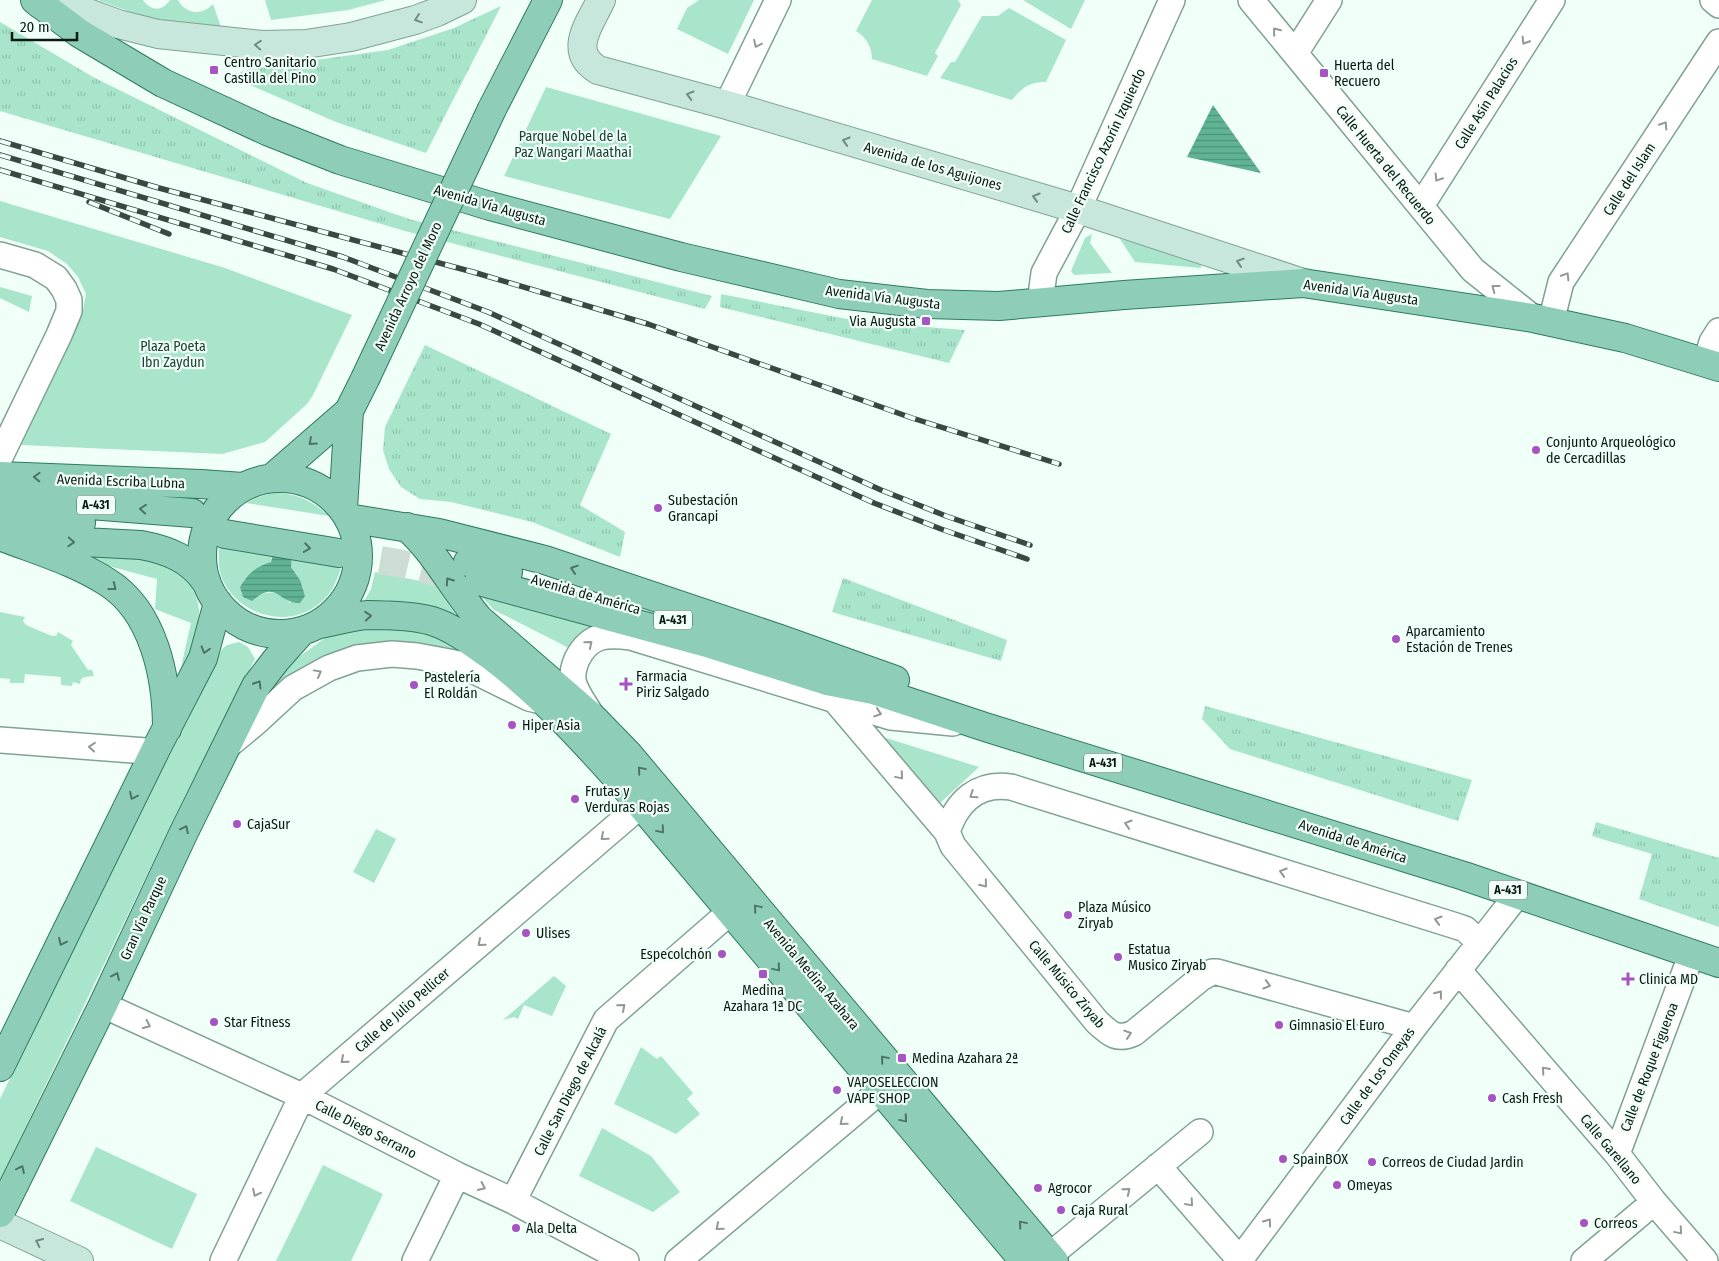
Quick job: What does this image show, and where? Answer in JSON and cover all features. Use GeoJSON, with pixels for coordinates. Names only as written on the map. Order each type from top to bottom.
{"type":"FeatureCollection","features":[{"type":"Feature","properties":{"kind":"main road","name":"Avenida Arroyo del Moro"},"geometry":{"type":"LineString","coordinates":[[272,478],[349,411],[492,109],[548,0]]}},
{"type":"Feature","properties":{"kind":"main road","name":"Avenida Vía Augusta"},"geometry":{"type":"LineString","coordinates":[[38,2],[79,33],[163,83],[267,131],[340,160],[480,203],[681,257],[839,294],[927,304],[999,306],[1124,295],[1303,283],[1542,320],[1625,338],[1712,365]]}},
{"type":"Feature","properties":{"kind":"main road","name":"Avenida Arroyo del Moro"},"geometry":{"type":"LineString","coordinates":[[341,529],[349,411]]}},
{"type":"Feature","properties":{"kind":"main road","name":"Avenida Escriba Lubna"},"geometry":{"type":"LineString","coordinates":[[0,476],[243,487]]}},
{"type":"Feature","properties":{"kind":"main road"},"geometry":{"type":"LineString","coordinates":[[0,1067],[203,658],[212,592],[202,558],[203,543],[207,528],[219,507],[243,487],[262,480],[272,478],[293,479],[313,485],[330,495],[341,529],[357,538],[359,550],[358,572],[354,582],[344,602],[329,618],[310,628],[278,635],[255,630],[234,620],[212,592],[198,569],[186,561],[156,548],[2,531]]}},
{"type":"Feature","properties":{"kind":"main road","name":"Avenida Escriba Lubna"},"geometry":{"type":"LineString","coordinates":[[0,498],[189,522],[2,531]]}},
{"type":"Feature","properties":{"kind":"main road"},"geometry":{"type":"LineString","coordinates":[[229,526],[341,529],[407,527],[545,560],[771,636],[929,692],[985,726]]}},
{"type":"Feature","properties":{"kind":"main road","name":"Avenida Medina Azahara"},"geometry":{"type":"LineString","coordinates":[[407,527],[417,536],[464,602],[479,619],[592,716],[632,759],[1042,1259]]}},
{"type":"Feature","properties":{"kind":"main road"},"geometry":{"type":"LineString","coordinates":[[2,531],[88,571],[107,582],[126,598],[141,619],[156,652],[166,704],[162,738]]}},
{"type":"Feature","properties":{"kind":"main road","name":"Avenida de América"},"geometry":{"type":"LineString","coordinates":[[474,572],[827,680],[873,690],[1295,822],[1518,894],[1719,963]]}},
{"type":"Feature","properties":{"kind":"main road","name":"Avenida Medina Azahara"},"geometry":{"type":"LineString","coordinates":[[310,628],[367,615],[432,621],[466,638],[502,665],[562,692],[589,746],[641,805],[880,1091],[1042,1259]]}},
{"type":"Feature","properties":{"kind":"main road","name":"Gran Vía Parque"},"geometry":{"type":"LineString","coordinates":[[0,1213],[256,686],[276,660],[310,628]]}},
{"type":"Feature","properties":{"kind":"street"},"geometry":{"type":"LineString","coordinates":[[38,2],[88,13],[118,24],[158,34],[262,45],[306,44],[351,37],[415,20],[462,0]]}},
{"type":"Feature","properties":{"kind":"street","name":"Avenida de los Aguijones"},"geometry":{"type":"LineString","coordinates":[[601,0],[583,37],[582,47],[584,57],[590,65],[598,70],[727,105],[1078,209],[1303,283]]}},
{"type":"Feature","properties":{"kind":"street"},"geometry":{"type":"LineString","coordinates":[[727,105],[778,0]]}},
{"type":"Feature","properties":{"kind":"street","name":"Calle Francisco Azorín Izquierdo"},"geometry":{"type":"LineString","coordinates":[[1040,303],[1044,272],[1078,209],[1172,0]]}},
{"type":"Feature","properties":{"kind":"street","name":"Calle Huerta del Recuerdo"},"geometry":{"type":"LineString","coordinates":[[1251,0],[1473,270],[1542,320]]}},
{"type":"Feature","properties":{"kind":"street"},"geometry":{"type":"LineString","coordinates":[[1293,51],[1301,44],[1329,0]]}},
{"type":"Feature","properties":{"kind":"street","name":"Calle Asín Palacios"},"geometry":{"type":"LineString","coordinates":[[1419,204],[1426,198],[1552,0]]}},
{"type":"Feature","properties":{"kind":"street"},"geometry":{"type":"LineString","coordinates":[[1713,0],[1719,4]]}},
{"type":"Feature","properties":{"kind":"street","name":"Calle del Islam"},"geometry":{"type":"LineString","coordinates":[[1542,320],[1562,282],[1719,42]]}},
{"type":"Feature","properties":{"kind":"street"},"geometry":{"type":"LineString","coordinates":[[0,255],[35,265],[56,278],[64,289],[69,306],[66,320],[0,457]]}},
{"type":"Feature","properties":{"kind":"street"},"geometry":{"type":"LineString","coordinates":[[1712,365],[1712,342],[1719,331]]}},
{"type":"Feature","properties":{"kind":"street","name":"Avenida de América"},"geometry":{"type":"LineString","coordinates":[[562,692],[581,651],[589,642],[597,637],[612,635],[631,637],[891,717],[985,726]]}},
{"type":"Feature","properties":{"kind":"street"},"geometry":{"type":"LineString","coordinates":[[226,747],[292,688],[329,668],[357,658],[392,654],[416,656],[460,664],[530,698],[562,692]]}},
{"type":"Feature","properties":{"kind":"street","name":"Calle Músico Ziryab"},"geometry":{"type":"LineString","coordinates":[[834,699],[948,832],[953,846],[1107,1032],[1118,1037],[1126,1037],[1134,1033],[1201,978],[1212,972],[1414,1026]]}},
{"type":"Feature","properties":{"kind":"street"},"geometry":{"type":"LineString","coordinates":[[0,740],[152,751],[162,738]]}},
{"type":"Feature","properties":{"kind":"street"},"geometry":{"type":"LineString","coordinates":[[948,832],[951,820],[968,798],[978,791],[998,785],[1011,787],[1465,929],[1480,943]]}},
{"type":"Feature","properties":{"kind":"street","name":"Calle de Julio Pellicer"},"geometry":{"type":"LineString","coordinates":[[223,1261],[302,1096],[641,805]]}},
{"type":"Feature","properties":{"kind":"street","name":"Calle de Los Omeyas"},"geometry":{"type":"LineString","coordinates":[[1239,1261],[1414,1026],[1518,894]]}},
{"type":"Feature","properties":{"kind":"street","name":"Calle San Diego de Alcalá"},"geometry":{"type":"LineString","coordinates":[[513,1201],[606,1020],[730,912]]}},
{"type":"Feature","properties":{"kind":"street","name":"Calle de Roque Figueroa"},"geometry":{"type":"LineString","coordinates":[[1617,1154],[1692,953]]}},
{"type":"Feature","properties":{"kind":"street","name":"Calle Garellano"},"geometry":{"type":"LineString","coordinates":[[1458,970],[1617,1154],[1654,1202],[1705,1261]]}},
{"type":"Feature","properties":{"kind":"street","name":"Calle Diego Serrano"},"geometry":{"type":"LineString","coordinates":[[102,1005],[302,1096],[457,1175],[513,1201],[626,1261]]}},
{"type":"Feature","properties":{"kind":"street"},"geometry":{"type":"LineString","coordinates":[[678,1261],[880,1091]]}},
{"type":"Feature","properties":{"kind":"street"},"geometry":{"type":"LineString","coordinates":[[1042,1259],[1200,1132]]}},
{"type":"Feature","properties":{"kind":"street"},"geometry":{"type":"LineString","coordinates":[[1158,1166],[1239,1261]]}},
{"type":"Feature","properties":{"kind":"street"},"geometry":{"type":"LineString","coordinates":[[415,1261],[457,1175]]}},
{"type":"Feature","properties":{"kind":"street"},"geometry":{"type":"LineString","coordinates":[[1584,1261],[1654,1202]]}},
{"type":"Feature","properties":{"kind":"street"},"geometry":{"type":"LineString","coordinates":[[0,1224],[79,1261]]}},
{"type":"Feature","properties":{"kind":"green space"},"geometry":{"type":"Polygon","coordinates":[[[98,0],[143,0],[146,4],[156,9],[164,7],[170,0],[178,0],[189,11],[194,12],[209,8],[213,4],[223,33],[147,18],[98,0]]]}},
{"type":"Feature","properties":{"kind":"green space"},"geometry":{"type":"Polygon","coordinates":[[[265,0],[386,0],[348,10],[271,20],[265,0]]]}},
{"type":"Feature","properties":{"kind":"green space"},"geometry":{"type":"Polygon","coordinates":[[[699,0],[754,0],[728,54],[677,29],[687,8],[699,0]]]}},
{"type":"Feature","properties":{"kind":"green space"},"geometry":{"type":"Polygon","coordinates":[[[872,0],[958,0],[961,5],[935,53],[938,56],[927,76],[872,59],[868,43],[856,31],[872,0]]]}},
{"type":"Feature","properties":{"kind":"green space"},"geometry":{"type":"Polygon","coordinates":[[[1023,0],[1085,0],[1071,29],[1023,0]]]}},
{"type":"Feature","properties":{"kind":"green space"},"geometry":{"type":"Polygon","coordinates":[[[501,6],[426,153],[336,122],[250,85],[239,78],[240,72],[257,68],[388,50],[454,28],[501,6]]]}},
{"type":"Feature","properties":{"kind":"green space"},"geometry":{"type":"Polygon","coordinates":[[[1009,8],[1066,40],[1046,82],[1027,86],[1012,100],[940,78],[951,62],[955,62],[982,16],[998,16],[1009,8]]]}},
{"type":"Feature","properties":{"kind":"green space"},"geometry":{"type":"Polygon","coordinates":[[[0,22],[93,77],[307,183],[409,219],[712,296],[705,309],[405,231],[0,111],[0,22]]]}},
{"type":"Feature","properties":{"kind":"green space","name":"Parque Nobel de la Paz Wangari Maathai"},"geometry":{"type":"Polygon","coordinates":[[[546,87],[721,136],[670,219],[504,176],[546,87]]]}},
{"type":"Feature","properties":{"kind":"green space","name":"Plaza Poeta Ibn Zaydun"},"geometry":{"type":"Polygon","coordinates":[[[0,201],[225,268],[352,315],[307,404],[265,442],[222,454],[21,445],[82,314],[86,294],[78,277],[67,264],[48,251],[0,237],[0,201]]]}},
{"type":"Feature","properties":{"kind":"green space"},"geometry":{"type":"Polygon","coordinates":[[[1092,234],[1090,243],[1112,273],[1074,275],[1071,271],[1085,238],[1092,234]]]}},
{"type":"Feature","properties":{"kind":"green space"},"geometry":{"type":"Polygon","coordinates":[[[1120,239],[1201,262],[1201,268],[1135,262],[1120,239]]]}},
{"type":"Feature","properties":{"kind":"green space"},"geometry":{"type":"Polygon","coordinates":[[[0,287],[32,296],[29,312],[0,298],[0,287]]]}},
{"type":"Feature","properties":{"kind":"green space"},"geometry":{"type":"Polygon","coordinates":[[[721,294],[862,322],[965,330],[949,363],[720,307],[721,294]]]}},
{"type":"Feature","properties":{"kind":"green space"},"geometry":{"type":"Polygon","coordinates":[[[425,345],[611,434],[580,505],[625,532],[620,557],[532,522],[451,502],[420,499],[401,487],[389,469],[383,450],[385,427],[425,345]]]}},
{"type":"Feature","properties":{"kind":"green space"},"geometry":{"type":"Polygon","coordinates":[[[272,493],[289,494],[303,498],[329,516],[246,503],[272,493]]]}},
{"type":"Feature","properties":{"kind":"green space"},"geometry":{"type":"Polygon","coordinates":[[[219,545],[273,554],[260,595],[276,593],[290,603],[300,580],[291,567],[292,557],[342,564],[334,586],[328,596],[319,604],[306,612],[278,617],[250,609],[228,589],[220,572],[219,545]]]}},
{"type":"Feature","properties":{"kind":"green space"},"geometry":{"type":"Polygon","coordinates":[[[60,553],[112,554],[139,557],[164,562],[172,567],[189,584],[199,607],[197,631],[188,655],[181,667],[191,623],[155,609],[157,579],[60,553]]]}},
{"type":"Feature","properties":{"kind":"green space"},"geometry":{"type":"Polygon","coordinates":[[[375,572],[435,584],[461,623],[420,606],[386,600],[363,603],[371,589],[375,572]]]}},
{"type":"Feature","properties":{"kind":"green space"},"geometry":{"type":"Polygon","coordinates":[[[843,578],[1007,640],[1001,661],[832,612],[843,578]]]}},
{"type":"Feature","properties":{"kind":"green space"},"geometry":{"type":"Polygon","coordinates":[[[482,597],[605,627],[581,633],[569,648],[494,610],[482,597]]]}},
{"type":"Feature","properties":{"kind":"green space"},"geometry":{"type":"Polygon","coordinates":[[[0,612],[25,617],[23,621],[26,625],[52,636],[56,636],[58,632],[73,641],[71,645],[88,670],[92,670],[94,676],[81,679],[80,684],[73,682],[72,686],[61,685],[61,677],[25,674],[24,683],[10,683],[10,679],[0,678],[0,612]]]}},
{"type":"Feature","properties":{"kind":"green space"},"geometry":{"type":"Polygon","coordinates":[[[410,628],[446,640],[469,655],[385,645],[356,646],[340,650],[310,664],[282,683],[257,705],[282,669],[325,638],[352,629],[410,628]]]}},
{"type":"Feature","properties":{"kind":"green space"},"geometry":{"type":"Polygon","coordinates":[[[239,642],[248,647],[255,659],[184,798],[0,1180],[0,1099],[153,783],[222,649],[227,645],[239,642]]]}},
{"type":"Feature","properties":{"kind":"green space"},"geometry":{"type":"Polygon","coordinates":[[[1205,706],[1472,780],[1458,821],[1230,749],[1202,719],[1205,706]]]}},
{"type":"Feature","properties":{"kind":"green space"},"geometry":{"type":"Polygon","coordinates":[[[883,737],[979,767],[939,804],[883,737]]]}},
{"type":"Feature","properties":{"kind":"green space"},"geometry":{"type":"Polygon","coordinates":[[[1596,822],[1719,858],[1719,927],[1639,899],[1652,854],[1592,836],[1596,822]]]}},
{"type":"Feature","properties":{"kind":"green space"},"geometry":{"type":"Polygon","coordinates":[[[376,829],[396,839],[374,883],[353,872],[376,829]]]}},
{"type":"Feature","properties":{"kind":"green space"},"geometry":{"type":"Polygon","coordinates":[[[554,976],[566,986],[552,1016],[524,1005],[518,1019],[514,1017],[503,1020],[554,976]]]}},
{"type":"Feature","properties":{"kind":"green space"},"geometry":{"type":"Polygon","coordinates":[[[641,1047],[657,1059],[661,1056],[693,1093],[687,1099],[700,1114],[676,1134],[614,1104],[641,1047]]]}},
{"type":"Feature","properties":{"kind":"green space"},"geometry":{"type":"Polygon","coordinates":[[[602,1128],[651,1156],[680,1192],[653,1212],[579,1176],[602,1128]]]}},
{"type":"Feature","properties":{"kind":"green space"},"geometry":{"type":"Polygon","coordinates":[[[96,1147],[197,1194],[172,1249],[70,1201],[96,1147]]]}},
{"type":"Feature","properties":{"kind":"green space"},"geometry":{"type":"Polygon","coordinates":[[[323,1165],[383,1194],[351,1261],[276,1261],[323,1165]]]}},
{"type":"Feature","properties":{"kind":"shaded area"},"geometry":{"type":"Polygon","coordinates":[[[1213,105],[1261,173],[1187,157],[1213,105]]]}},
{"type":"Feature","properties":{"kind":"shaded area"},"geometry":{"type":"Polygon","coordinates":[[[273,554],[292,557],[291,567],[300,580],[305,596],[300,603],[286,600],[272,592],[260,595],[252,601],[243,597],[240,587],[243,582],[257,568],[271,562],[273,554]]]}},
{"type":"Feature","properties":{"kind":"tunnel"},"geometry":{"type":"LineString","coordinates":[[192,513],[233,518]]}},
{"type":"Feature","properties":{"kind":"tunnel"},"geometry":{"type":"LineString","coordinates":[[339,553],[397,563],[463,578]]}},
{"type":"Feature","properties":{"kind":"railway"},"geometry":{"type":"LineString","coordinates":[[0,141],[159,188],[473,272],[648,324],[912,418],[1059,464]]}},
{"type":"Feature","properties":{"kind":"railway"},"geometry":{"type":"LineString","coordinates":[[0,155],[343,257],[488,312],[881,490],[946,516],[1030,545]]}},
{"type":"Feature","properties":{"kind":"railway"},"geometry":{"type":"LineString","coordinates":[[0,170],[333,269],[479,324],[874,503],[1027,559]]}},
{"type":"Feature","properties":{"kind":"railway"},"geometry":{"type":"LineString","coordinates":[[89,202],[169,234]]}},
{"type":"Feature","properties":{"kind":"place","name":"Centro Sanitario Castilla del Pino"},"geometry":{"type":"Point","coordinates":[214,70]}},
{"type":"Feature","properties":{"kind":"place","name":"Huerta del Recuero"},"geometry":{"type":"Point","coordinates":[1324,73]}},
{"type":"Feature","properties":{"kind":"place","name":"Via Augusta"},"geometry":{"type":"Point","coordinates":[926,321]}},
{"type":"Feature","properties":{"kind":"place","name":"Conjunto Arqueológico de Cercadillas"},"geometry":{"type":"Point","coordinates":[1536,450]}},
{"type":"Feature","properties":{"kind":"place","name":"Subestación Grancapi"},"geometry":{"type":"Point","coordinates":[658,508]}},
{"type":"Feature","properties":{"kind":"place","name":"Aparcamiento Estación de Trenes"},"geometry":{"type":"Point","coordinates":[1396,639]}},
{"type":"Feature","properties":{"kind":"place","name":"Farmacia Piriz Salgado"},"geometry":{"type":"Point","coordinates":[626,684]}},
{"type":"Feature","properties":{"kind":"place","name":"Pastelería El Roldán"},"geometry":{"type":"Point","coordinates":[414,685]}},
{"type":"Feature","properties":{"kind":"place","name":"Hiper Asia"},"geometry":{"type":"Point","coordinates":[512,725]}},
{"type":"Feature","properties":{"kind":"place","name":"Frutas y Verduras Rojas"},"geometry":{"type":"Point","coordinates":[575,799]}},
{"type":"Feature","properties":{"kind":"place","name":"CajaSur"},"geometry":{"type":"Point","coordinates":[237,824]}},
{"type":"Feature","properties":{"kind":"place","name":"Plaza Músico Ziryab"},"geometry":{"type":"Point","coordinates":[1068,915]}},
{"type":"Feature","properties":{"kind":"place","name":"Ulises"},"geometry":{"type":"Point","coordinates":[526,933]}},
{"type":"Feature","properties":{"kind":"place","name":"Especolchón"},"geometry":{"type":"Point","coordinates":[722,954]}},
{"type":"Feature","properties":{"kind":"place","name":"Estatua Musico Ziryab"},"geometry":{"type":"Point","coordinates":[1118,957]}},
{"type":"Feature","properties":{"kind":"place","name":"Medina Azahara 1ª DC"},"geometry":{"type":"Point","coordinates":[763,974]}},
{"type":"Feature","properties":{"kind":"place","name":"Clinica MD"},"geometry":{"type":"Point","coordinates":[1628,979]}},
{"type":"Feature","properties":{"kind":"place","name":"Star Fitness"},"geometry":{"type":"Point","coordinates":[214,1022]}},
{"type":"Feature","properties":{"kind":"place","name":"Gimnasio El Euro"},"geometry":{"type":"Point","coordinates":[1279,1025]}},
{"type":"Feature","properties":{"kind":"place","name":"Medina Azahara 2ª"},"geometry":{"type":"Point","coordinates":[902,1058]}},
{"type":"Feature","properties":{"kind":"place","name":"VAPOSELECCION VAPE SHOP"},"geometry":{"type":"Point","coordinates":[837,1090]}},
{"type":"Feature","properties":{"kind":"place","name":"Cash Fresh"},"geometry":{"type":"Point","coordinates":[1492,1098]}},
{"type":"Feature","properties":{"kind":"place","name":"SpainBOX"},"geometry":{"type":"Point","coordinates":[1283,1159]}},
{"type":"Feature","properties":{"kind":"place","name":"Correos de Ciudad Jardin"},"geometry":{"type":"Point","coordinates":[1372,1162]}},
{"type":"Feature","properties":{"kind":"place","name":"Omeyas"},"geometry":{"type":"Point","coordinates":[1337,1185]}},
{"type":"Feature","properties":{"kind":"place","name":"Agrocor"},"geometry":{"type":"Point","coordinates":[1038,1188]}},
{"type":"Feature","properties":{"kind":"place","name":"Caja Rural"},"geometry":{"type":"Point","coordinates":[1061,1210]}},
{"type":"Feature","properties":{"kind":"place","name":"Correos"},"geometry":{"type":"Point","coordinates":[1584,1223]}},
{"type":"Feature","properties":{"kind":"place","name":"Ala Delta"},"geometry":{"type":"Point","coordinates":[516,1228]}}]}
